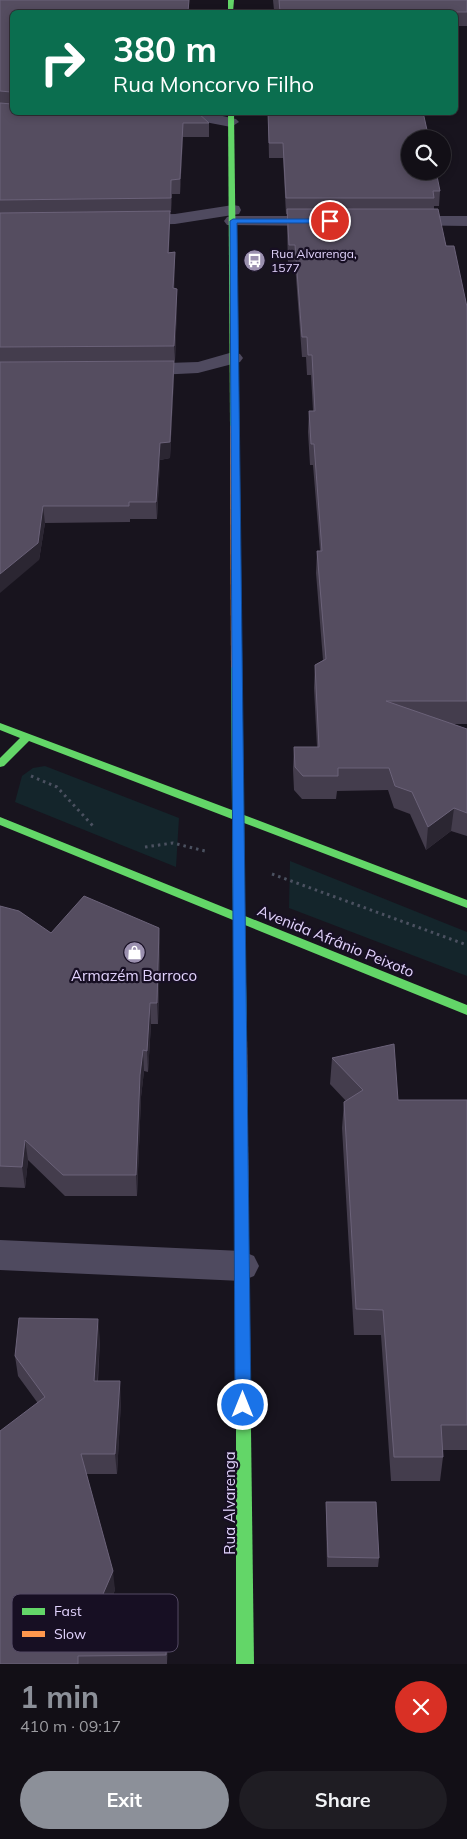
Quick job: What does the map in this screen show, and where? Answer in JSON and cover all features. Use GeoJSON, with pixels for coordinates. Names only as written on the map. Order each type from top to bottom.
{"type":"FeatureCollection","features":[{"type":"Feature","properties":{"kind":"main road","name":"Rua Alvarenga"},"geometry":{"type":"LineString","coordinates":[[231,117],[237,816],[240,918],[244,1664]]}},
{"type":"Feature","properties":{"kind":"main road"},"geometry":{"type":"LineString","coordinates":[[0,726],[467,904]]}},
{"type":"Feature","properties":{"kind":"main road"},"geometry":{"type":"LineString","coordinates":[[0,764],[28,736]]}},
{"type":"Feature","properties":{"kind":"main road","name":"Avenida Afrânio Peixoto"},"geometry":{"type":"LineString","coordinates":[[0,821],[467,1010]]}},
{"type":"Feature","properties":{"kind":"street"},"geometry":{"type":"LineString","coordinates":[[210,115],[231,117]]}},
{"type":"Feature","properties":{"kind":"street"},"geometry":{"type":"LineString","coordinates":[[122,220],[233,215],[340,221]]}},
{"type":"Feature","properties":{"kind":"street"},"geometry":{"type":"LineString","coordinates":[[389,221],[467,221]]}},
{"type":"Feature","properties":{"kind":"street"},"geometry":{"type":"LineString","coordinates":[[116,370],[196,369],[214,366],[233,358]]}},
{"type":"Feature","properties":{"kind":"street"},"geometry":{"type":"LineString","coordinates":[[0,1255],[242,1266]]}},
{"type":"Feature","properties":{"kind":"shaded area"},"geometry":{"type":"Polygon","coordinates":[[[45,766],[179,818],[176,867],[15,802],[22,776],[33,768],[45,766]]]}},
{"type":"Feature","properties":{"kind":"shaded area"},"geometry":{"type":"Polygon","coordinates":[[[290,861],[467,932],[467,976],[289,908],[290,861]]]}},
{"type":"Feature","properties":{"kind":"building"},"geometry":{"type":"Polygon","coordinates":[[[0,0],[189,0],[188,10],[10,10],[10,92],[0,91],[0,0]]]}},
{"type":"Feature","properties":{"kind":"building"},"geometry":{"type":"Polygon","coordinates":[[[279,0],[467,0],[467,12],[458,12],[458,10],[280,10],[279,0]]]}},
{"type":"Feature","properties":{"kind":"building"},"geometry":{"type":"Polygon","coordinates":[[[0,103],[10,104],[10,115],[200,115],[209,123],[183,123],[180,179],[171,180],[171,198],[0,200],[0,103]]]}},
{"type":"Feature","properties":{"kind":"building"},"geometry":{"type":"Polygon","coordinates":[[[268,115],[424,115],[427,130],[401,130],[401,180],[438,180],[440,191],[433,191],[434,198],[286,198],[283,143],[269,143],[268,115]]]}},
{"type":"Feature","properties":{"kind":"building"},"geometry":{"type":"Polygon","coordinates":[[[287,209],[438,209],[446,246],[454,246],[467,307],[467,701],[386,701],[467,729],[467,813],[454,808],[428,827],[412,792],[395,786],[389,768],[338,768],[338,776],[303,776],[295,767],[294,747],[319,747],[315,665],[326,659],[317,551],[322,551],[314,444],[311,444],[309,411],[315,411],[312,355],[308,355],[307,337],[302,337],[295,245],[289,245],[287,209]]]}},
{"type":"Feature","properties":{"kind":"building"},"geometry":{"type":"Polygon","coordinates":[[[170,211],[168,253],[175,252],[173,288],[177,289],[174,346],[0,347],[0,213],[170,211]]]}},
{"type":"Feature","properties":{"kind":"building"},"geometry":{"type":"Polygon","coordinates":[[[174,361],[170,442],[160,443],[156,502],[129,502],[129,506],[43,506],[38,543],[0,574],[0,362],[174,361]]]}},
{"type":"Feature","properties":{"kind":"building"},"geometry":{"type":"Polygon","coordinates":[[[84,896],[159,928],[157,1003],[150,1003],[147,1051],[143,1050],[140,1075],[136,1175],[63,1175],[25,1140],[22,1167],[0,1166],[0,906],[19,911],[51,933],[84,896]]]}},
{"type":"Feature","properties":{"kind":"building"},"geometry":{"type":"Polygon","coordinates":[[[394,1044],[398,1100],[467,1100],[467,1425],[441,1425],[443,1457],[394,1457],[383,1310],[356,1309],[344,1102],[363,1090],[332,1058],[394,1044]]]}},
{"type":"Feature","properties":{"kind":"building"},"geometry":{"type":"Polygon","coordinates":[[[19,1318],[98,1319],[94,1381],[120,1381],[115,1454],[81,1454],[113,1571],[103,1594],[12,1594],[12,1652],[166,1652],[166,1655],[78,1656],[78,1664],[0,1664],[0,1431],[45,1397],[15,1356],[19,1318]]]}},
{"type":"Feature","properties":{"kind":"building"},"geometry":{"type":"Polygon","coordinates":[[[326,1502],[376,1502],[379,1558],[328,1557],[326,1502]]]}},
{"type":"Feature","properties":{"kind":"traffic: fast"},"geometry":{"type":"LineString","coordinates":[[231,0],[231,10]]}},
{"type":"Feature","properties":{"kind":"traffic: fast"},"geometry":{"type":"LineString","coordinates":[[231,115],[234,426]]}},
{"type":"Feature","properties":{"kind":"traffic: fast"},"geometry":{"type":"LineString","coordinates":[[236,667],[241,1038]]}},
{"type":"Feature","properties":{"kind":"traffic: fast"},"geometry":{"type":"LineString","coordinates":[[0,726],[467,904]]}},
{"type":"Feature","properties":{"kind":"traffic: fast"},"geometry":{"type":"LineString","coordinates":[[0,764],[28,736]]}},
{"type":"Feature","properties":{"kind":"traffic: fast"},"geometry":{"type":"LineString","coordinates":[[0,821],[467,1010]]}},
{"type":"Feature","properties":{"kind":"traffic: fast"},"geometry":{"type":"LineString","coordinates":[[243,1352],[245,1664]]}},
{"type":"Feature","properties":{"kind":"traffic: slow"},"geometry":{"type":"LineString","coordinates":[[234,426],[236,667]]}},
{"type":"Feature","properties":{"kind":"traffic: slow"},"geometry":{"type":"LineString","coordinates":[[241,1038],[243,1352]]}},
{"type":"Feature","properties":{"kind":"place","name":"Rua Alvarenga, 1577"},"geometry":{"type":"Point","coordinates":[255,260]}},
{"type":"Feature","properties":{"kind":"place","name":"Armazém Barroco"},"geometry":{"type":"Point","coordinates":[134,952]}},
{"type":"Feature","properties":{"kind":"route"},"geometry":{"type":"LineString","coordinates":[[243,1405],[241,994],[235,663],[233,221],[330,221]]}}]}
